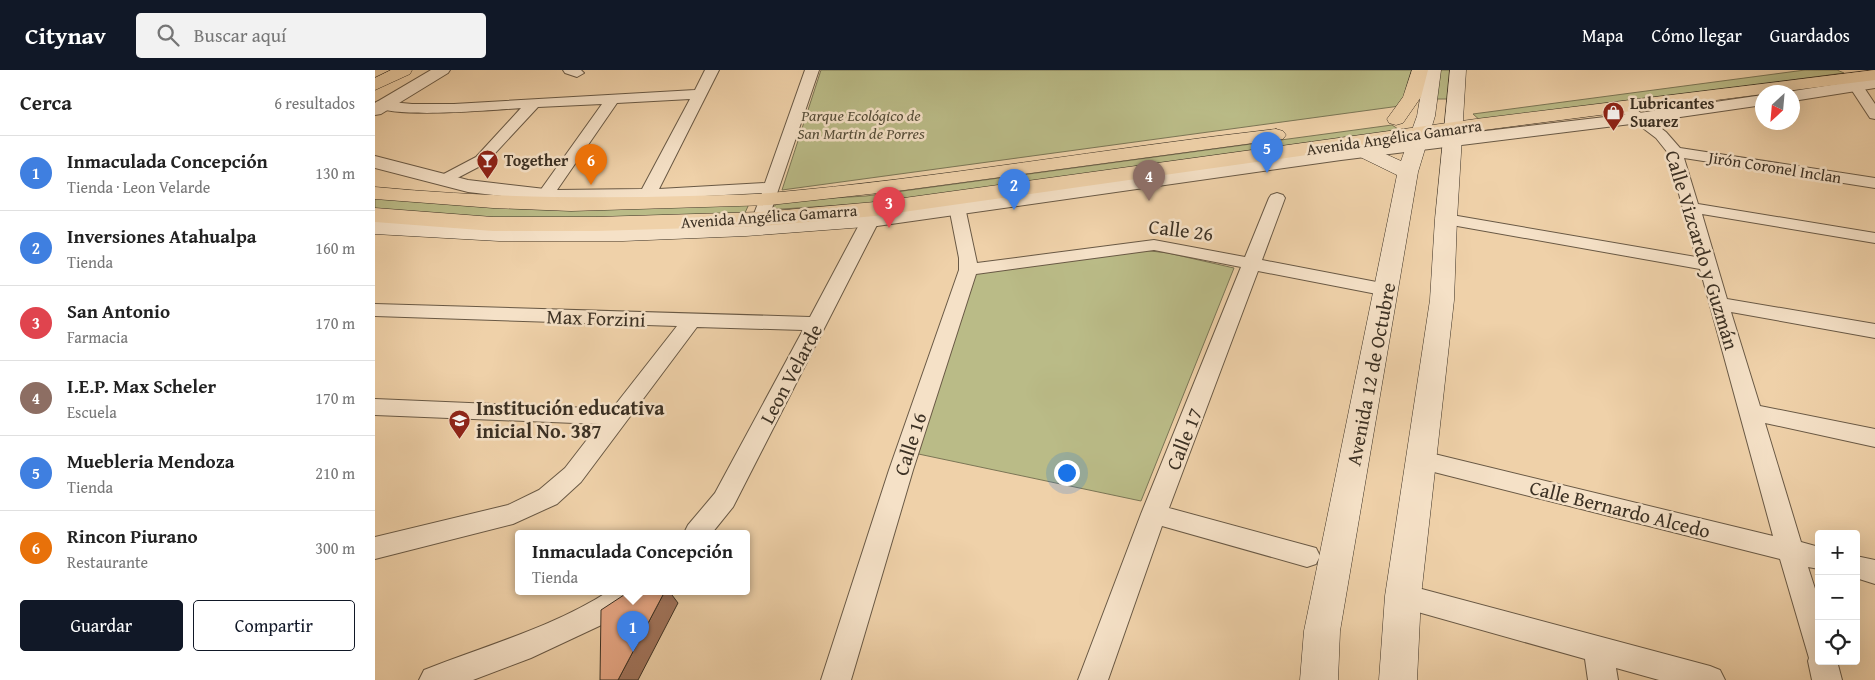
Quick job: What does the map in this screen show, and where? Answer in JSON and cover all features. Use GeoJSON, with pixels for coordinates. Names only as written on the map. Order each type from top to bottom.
{"type":"FeatureCollection","features":[{"type":"Feature","properties":{"kind":"main road"},"geometry":{"type":"LineString","coordinates":[[375,85],[404,70]]}},
{"type":"Feature","properties":{"kind":"main road"},"geometry":{"type":"LineString","coordinates":[[1396,120],[1410,105],[1420,70]]}},
{"type":"Feature","properties":{"kind":"main road","name":"Avenida 12 de Octubre"},"geometry":{"type":"LineString","coordinates":[[1319,680],[1323,631],[1408,172],[1421,131],[1433,70]]}},
{"type":"Feature","properties":{"kind":"main road"},"geometry":{"type":"LineString","coordinates":[[1398,680],[1403,596],[1442,300],[1446,219],[1458,70]]}},
{"type":"Feature","properties":{"kind":"main road","name":"Avenida Angélica Gamarra"},"geometry":{"type":"LineString","coordinates":[[1632,113],[1874,78]]}},
{"type":"Feature","properties":{"kind":"main road","name":"Avenida Angélica Gamarra"},"geometry":{"type":"LineString","coordinates":[[375,227],[554,236],[720,230],[873,215],[1453,127],[1673,83]]}},
{"type":"Feature","properties":{"kind":"main road","name":"Avenida Angélica Gamarra"},"geometry":{"type":"LineString","coordinates":[[375,215],[449,221],[540,225],[767,202],[1179,145],[1396,120],[1421,131]]}},
{"type":"Feature","properties":{"kind":"main road"},"geometry":{"type":"LineString","coordinates":[[1363,151],[1408,172]]}},
{"type":"Feature","properties":{"kind":"main road"},"geometry":{"type":"LineString","coordinates":[[375,193],[514,204],[551,194]]}},
{"type":"Feature","properties":{"kind":"main road","name":"Avenida Angélica Gamarra"},"geometry":{"type":"LineString","coordinates":[[551,194],[644,204],[767,202],[873,215]]}},
{"type":"Feature","properties":{"kind":"street"},"geometry":{"type":"LineString","coordinates":[[378,107],[442,70]]}},
{"type":"Feature","properties":{"kind":"street"},"geometry":{"type":"LineString","coordinates":[[648,194],[712,70]]}},
{"type":"Feature","properties":{"kind":"street"},"geometry":{"type":"LineString","coordinates":[[767,202],[812,70]]}},
{"type":"Feature","properties":{"kind":"street","name":"Avenida Angélica Gamarra"},"geometry":{"type":"LineString","coordinates":[[1800,95],[1855,86],[1874,78]]}},
{"type":"Feature","properties":{"kind":"street"},"geometry":{"type":"LineString","coordinates":[[1855,86],[1875,115]]}},
{"type":"Feature","properties":{"kind":"street"},"geometry":{"type":"LineString","coordinates":[[378,107],[454,108],[700,94]]}},
{"type":"Feature","properties":{"kind":"street"},"geometry":{"type":"LineString","coordinates":[[551,194],[613,98]]}},
{"type":"Feature","properties":{"kind":"street","name":"Avenida Angélica Gamarra"},"geometry":{"type":"LineString","coordinates":[[1453,127],[1632,113],[1755,101]]}},
{"type":"Feature","properties":{"kind":"street"},"geometry":{"type":"LineString","coordinates":[[444,180],[481,160],[535,103]]}},
{"type":"Feature","properties":{"kind":"street","name":"Calle Vizcardo y Guzmán"},"geometry":{"type":"LineString","coordinates":[[1632,113],[1661,135],[1675,152],[1721,304],[1815,635]]}},
{"type":"Feature","properties":{"kind":"street","name":"Avenida Angélica Gamarra"},"geometry":{"type":"LineString","coordinates":[[873,215],[957,207],[1363,151],[1421,131]]}},
{"type":"Feature","properties":{"kind":"street","name":"Jirón Coronel Inclan"},"geometry":{"type":"LineString","coordinates":[[1675,152],[1875,183]]}},
{"type":"Feature","properties":{"kind":"street","name":"Avenida Angélica Gamarra"},"geometry":{"type":"LineString","coordinates":[[375,162],[487,189],[551,194],[648,194],[767,202]]}},
{"type":"Feature","properties":{"kind":"street"},"geometry":{"type":"LineString","coordinates":[[467,201],[487,189]]}},
{"type":"Feature","properties":{"kind":"street","name":"Calle 17"},"geometry":{"type":"LineString","coordinates":[[1093,680],[1154,514],[1253,264],[1277,198]]}},
{"type":"Feature","properties":{"kind":"street","name":"Calle 16"},"geometry":{"type":"LineString","coordinates":[[836,680],[901,470],[968,270],[968,258],[957,207]]}},
{"type":"Feature","properties":{"kind":"street"},"geometry":{"type":"LineString","coordinates":[[1693,208],[1875,238]]}},
{"type":"Feature","properties":{"kind":"street","name":"Leon Velarde"},"geometry":{"type":"LineString","coordinates":[[699,530],[724,500],[873,215]]}},
{"type":"Feature","properties":{"kind":"street"},"geometry":{"type":"LineString","coordinates":[[1446,219],[1709,265]]}},
{"type":"Feature","properties":{"kind":"street","name":"Calle 26"},"geometry":{"type":"LineString","coordinates":[[968,270],[1154,245],[1387,290]]}},
{"type":"Feature","properties":{"kind":"street"},"geometry":{"type":"LineString","coordinates":[[1721,304],[1875,331]]}},
{"type":"Feature","properties":{"kind":"street","name":"Max Forzini"},"geometry":{"type":"LineString","coordinates":[[375,310],[817,324]]}},
{"type":"Feature","properties":{"kind":"street"},"geometry":{"type":"LineString","coordinates":[[375,548],[513,514],[548,497],[573,475],[691,321]]}},
{"type":"Feature","properties":{"kind":"street"},"geometry":{"type":"LineString","coordinates":[[375,407],[619,417]]}},
{"type":"Feature","properties":{"kind":"street"},"geometry":{"type":"LineString","coordinates":[[1751,412],[1875,438]]}},
{"type":"Feature","properties":{"kind":"street","name":"Calle Bernardo Alcedo"},"geometry":{"type":"LineString","coordinates":[[1422,460],[1815,557]]}},
{"type":"Feature","properties":{"kind":"street"},"geometry":{"type":"LineString","coordinates":[[1154,514],[1307,556]]}},
{"type":"Feature","properties":{"kind":"street"},"geometry":{"type":"LineString","coordinates":[[1860,568],[1875,572]]}},
{"type":"Feature","properties":{"kind":"street"},"geometry":{"type":"LineString","coordinates":[[434,680],[521,649],[600,612],[625,595]]}},
{"type":"Feature","properties":{"kind":"street"},"geometry":{"type":"LineString","coordinates":[[1403,596],[1710,680]]}},
{"type":"Feature","properties":{"kind":"street"},"geometry":{"type":"LineString","coordinates":[[1598,649],[1603,680]]}},
{"type":"Feature","properties":{"kind":"street"},"geometry":{"type":"LineString","coordinates":[[1823,665],[1827,680]]}},
{"type":"Feature","properties":{"kind":"green space","name":"Parque Ecológico de San Martin de Porres"},"geometry":{"type":"Polygon","coordinates":[[[821,70],[1414,70],[1407,105],[782,190],[821,70]]]}},
{"type":"Feature","properties":{"kind":"green space"},"geometry":{"type":"Polygon","coordinates":[[[1439,70],[1451,70],[1448,99],[1434,99],[1439,70]]]}},
{"type":"Feature","properties":{"kind":"green space"},"geometry":{"type":"Polygon","coordinates":[[[1805,70],[1837,70],[1844,73],[1482,122],[1473,114],[1805,70]]]}},
{"type":"Feature","properties":{"kind":"green space"},"geometry":{"type":"Polygon","coordinates":[[[1392,125],[1404,133],[874,203],[782,209],[771,208],[782,201],[866,196],[1392,125]]]}},
{"type":"Feature","properties":{"kind":"green space"},"geometry":{"type":"Polygon","coordinates":[[[375,196],[749,204],[744,215],[538,221],[375,210],[375,196]]]}},
{"type":"Feature","properties":{"kind":"green space"},"geometry":{"type":"Polygon","coordinates":[[[1142,250],[1168,253],[1234,268],[1141,501],[909,452],[968,274],[1142,250]]]}},
{"type":"Feature","properties":{"kind":"building"},"geometry":{"type":"Polygon","coordinates":[[[624,595],[663,595],[618,680],[600,680],[601,610],[624,595]]]}},
{"type":"Feature","properties":{"kind":"place","name":"Lubricantes Suarez"},"geometry":{"type":"Point","coordinates":[1614,131]}},
{"type":"Feature","properties":{"kind":"place","name":"Muebleria Mendoza"},"geometry":{"type":"Point","coordinates":[1267,173]}},
{"type":"Feature","properties":{"kind":"place","name":"Together"},"geometry":{"type":"Point","coordinates":[488,179]}},
{"type":"Feature","properties":{"kind":"place","name":"Rincon Piurano"},"geometry":{"type":"Point","coordinates":[591,185]}},
{"type":"Feature","properties":{"kind":"place","name":"I.E.P. Max Scheler"},"geometry":{"type":"Point","coordinates":[1149,201]}},
{"type":"Feature","properties":{"kind":"place","name":"Inversiones Atahualpa"},"geometry":{"type":"Point","coordinates":[1014,210]}},
{"type":"Feature","properties":{"kind":"place","name":"San Antonio"},"geometry":{"type":"Point","coordinates":[889,228]}},
{"type":"Feature","properties":{"kind":"place","name":"Institución educativa inicial No. 387"},"geometry":{"type":"Point","coordinates":[460,439]}},
{"type":"Feature","properties":{"kind":"place","name":"Inmaculada Concepción"},"geometry":{"type":"Point","coordinates":[633,652]}}]}
